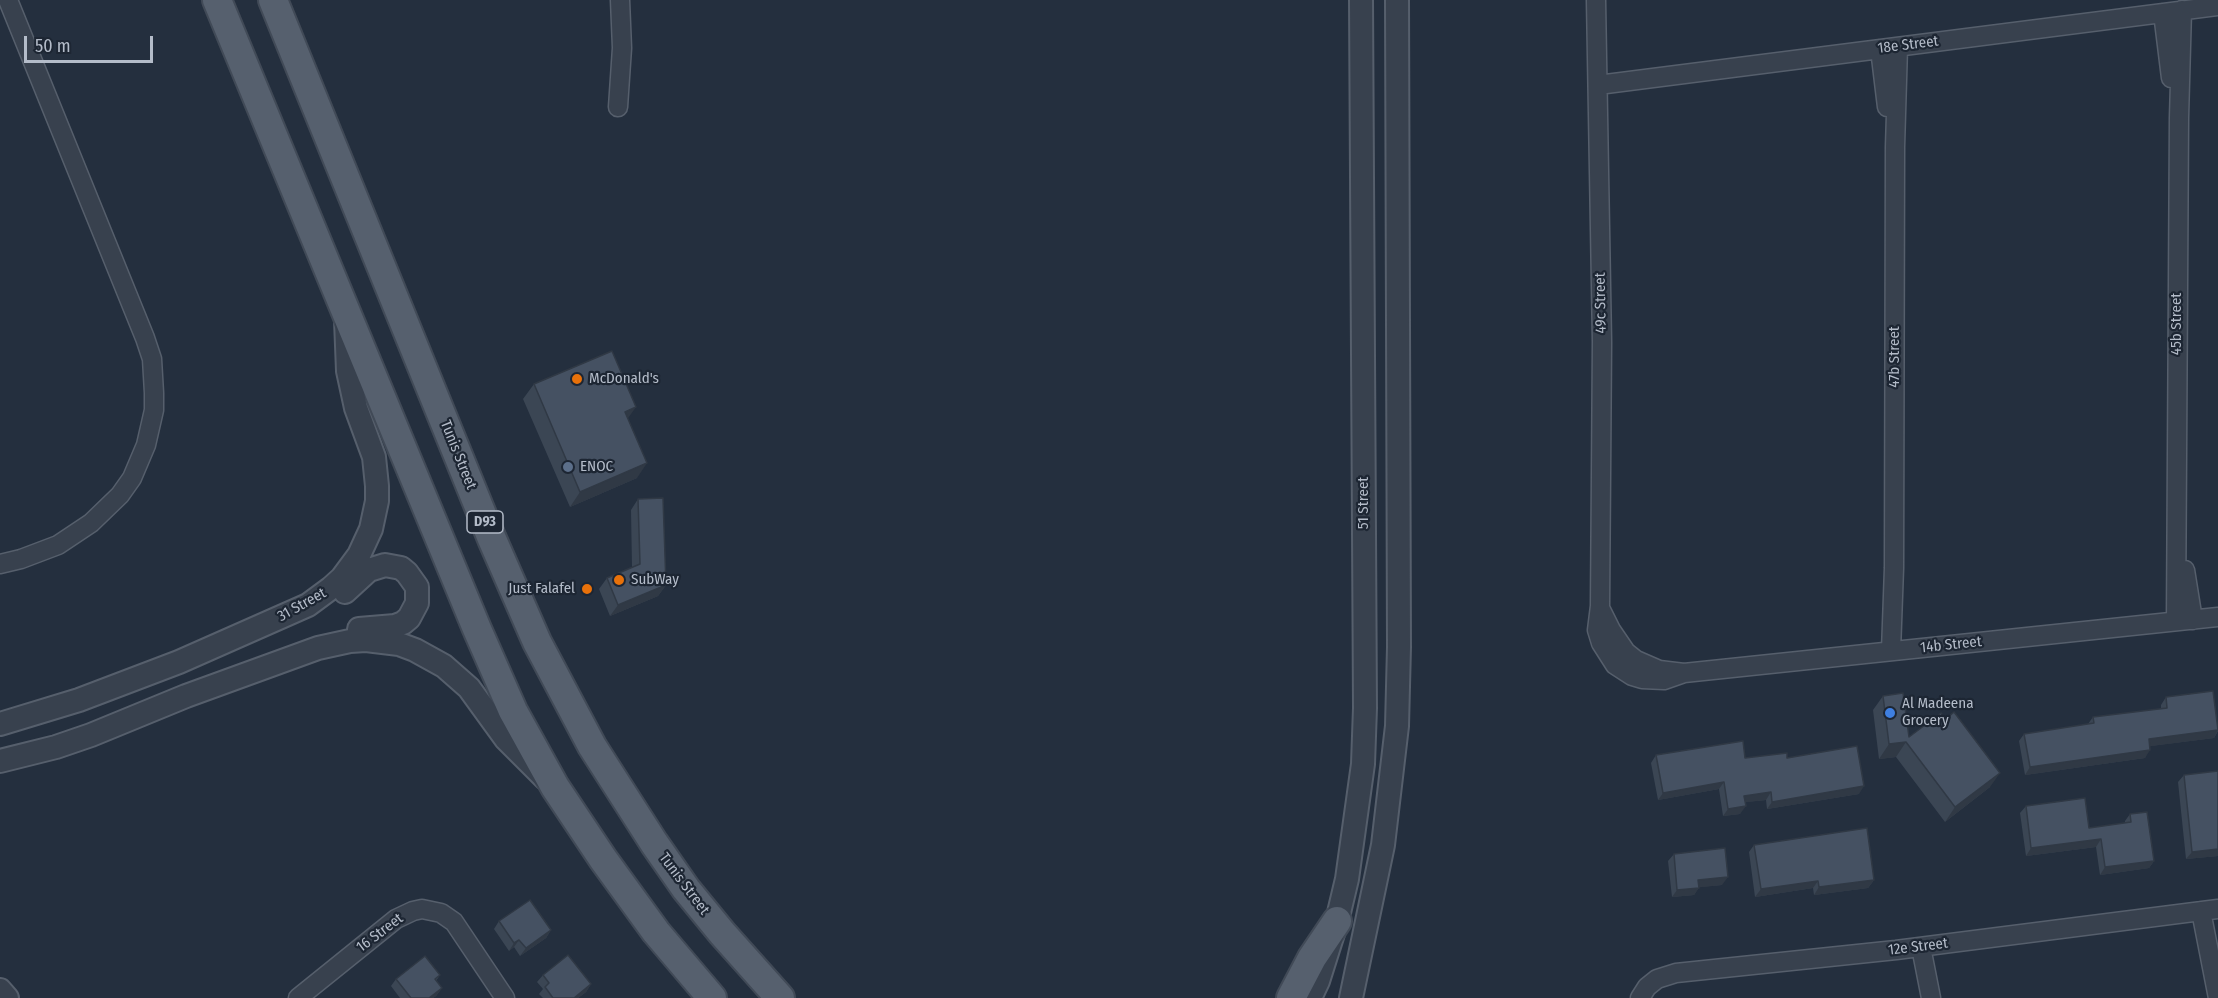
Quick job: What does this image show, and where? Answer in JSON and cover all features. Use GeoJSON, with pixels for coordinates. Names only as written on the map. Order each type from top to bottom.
{"type":"FeatureCollection","features":[{"type":"Feature","properties":{"kind":"main road"},"geometry":{"type":"LineString","coordinates":[[217,0],[346,315],[513,711],[555,787],[629,896],[712,998]]}},
{"type":"Feature","properties":{"kind":"main road","name":"Tunis Street"},"geometry":{"type":"LineString","coordinates":[[273,0],[492,539],[542,653],[592,746],[654,843],[707,916],[780,998]]}},
{"type":"Feature","properties":{"kind":"main road"},"geometry":{"type":"LineString","coordinates":[[1291,998],[1312,958],[1337,921]]}},
{"type":"Feature","properties":{"kind":"street"},"geometry":{"type":"LineString","coordinates":[[0,564],[58,545],[92,523],[120,495],[132,478],[146,445],[154,410],[152,359],[145,338],[8,0]]}},
{"type":"Feature","properties":{"kind":"street"},"geometry":{"type":"LineString","coordinates":[[618,107],[622,48],[620,0]]}},
{"type":"Feature","properties":{"kind":"street","name":"51 Street"},"geometry":{"type":"LineString","coordinates":[[1310,998],[1318,981],[1337,921],[1347,879],[1363,764],[1365,708],[1361,0]]}},
{"type":"Feature","properties":{"kind":"street"},"geometry":{"type":"LineString","coordinates":[[1351,998],[1384,835],[1394,765],[1397,716],[1397,0]]}},
{"type":"Feature","properties":{"kind":"street","name":"49c Street"},"geometry":{"type":"LineString","coordinates":[[1596,0],[1602,342],[1600,606],[1611,630],[1620,659]]}},
{"type":"Feature","properties":{"kind":"street","name":"18e Street"},"geometry":{"type":"LineString","coordinates":[[1598,85],[2218,6]]}},
{"type":"Feature","properties":{"kind":"street","name":"45b Street"},"geometry":{"type":"LineString","coordinates":[[2182,10],[2175,531],[2184,620]]}},
{"type":"Feature","properties":{"kind":"street","name":"45b Street"},"geometry":{"type":"LineString","coordinates":[[2163,13],[2171,78],[2179,118]]}},
{"type":"Feature","properties":{"kind":"street","name":"47b Street"},"geometry":{"type":"LineString","coordinates":[[1889,48],[1895,147],[1894,568],[1898,651]]}},
{"type":"Feature","properties":{"kind":"street","name":"31 Street"},"geometry":{"type":"LineString","coordinates":[[0,724],[127,682],[308,605],[331,588],[355,561],[371,529],[377,501],[376,472],[370,443],[351,390],[346,353],[346,315]]}},
{"type":"Feature","properties":{"kind":"street"},"geometry":{"type":"LineString","coordinates":[[242,635],[283,624],[318,610],[376,566],[401,568],[413,579],[417,587],[417,603],[409,618],[403,623],[395,626],[356,629],[333,635],[312,643],[286,659]]}},
{"type":"Feature","properties":{"kind":"street","name":"14b Street"},"geometry":{"type":"LineString","coordinates":[[1620,659],[1642,663],[1659,670],[1684,673],[2218,617]]}},
{"type":"Feature","properties":{"kind":"street"},"geometry":{"type":"LineString","coordinates":[[0,761],[56,747],[91,735],[186,696],[286,659],[333,644],[366,640],[399,644],[430,657],[457,676],[521,756],[555,787]]}},
{"type":"Feature","properties":{"kind":"street","name":"16 Street"},"geometry":{"type":"LineString","coordinates":[[298,998],[396,919],[422,909],[441,913],[454,922],[505,998]]}},
{"type":"Feature","properties":{"kind":"street","name":"12e Street"},"geometry":{"type":"LineString","coordinates":[[1641,996],[1658,979],[1676,973],[1921,947],[2210,910],[2218,998]]}},
{"type":"Feature","properties":{"kind":"street"},"geometry":{"type":"LineString","coordinates":[[1921,947],[1931,998]]}},
{"type":"Feature","properties":{"kind":"street"},"geometry":{"type":"LineString","coordinates":[[0,990],[7,998]]}},
{"type":"Feature","properties":{"kind":"building"},"geometry":{"type":"Polygon","coordinates":[[[612,351],[636,407],[625,412],[647,463],[580,492],[534,384],[612,351]]]}},
{"type":"Feature","properties":{"kind":"building"},"geometry":{"type":"Polygon","coordinates":[[[663,498],[666,585],[618,605],[607,578],[640,564],[638,499],[663,498]]]}},
{"type":"Feature","properties":{"kind":"building"},"geometry":{"type":"Polygon","coordinates":[[[2213,691],[2218,730],[2149,739],[2150,750],[2030,767],[2024,734],[2094,723],[2093,717],[2167,708],[2166,697],[2213,691]]]}},
{"type":"Feature","properties":{"kind":"building"},"geometry":{"type":"Polygon","coordinates":[[[1903,693],[1909,737],[1941,713],[1946,719],[1954,712],[2000,773],[1955,807],[1906,742],[1889,744],[1883,696],[1903,693]]]}},
{"type":"Feature","properties":{"kind":"building"},"geometry":{"type":"Polygon","coordinates":[[[1743,741],[1745,758],[1787,753],[1787,758],[1857,746],[1864,786],[1772,802],[1771,792],[1744,796],[1746,806],[1728,809],[1724,782],[1663,793],[1656,755],[1743,741]]]}},
{"type":"Feature","properties":{"kind":"building"},"geometry":{"type":"Polygon","coordinates":[[[2218,771],[2218,849],[2192,852],[2184,775],[2218,771]]]}},
{"type":"Feature","properties":{"kind":"building"},"geometry":{"type":"Polygon","coordinates":[[[2085,798],[2089,828],[2131,822],[2130,814],[2147,812],[2154,861],[2105,867],[2101,839],[2031,848],[2026,806],[2085,798]]]}},
{"type":"Feature","properties":{"kind":"building"},"geometry":{"type":"Polygon","coordinates":[[[1867,828],[1874,880],[1819,887],[1818,881],[1761,889],[1754,845],[1867,828]]]}},
{"type":"Feature","properties":{"kind":"building"},"geometry":{"type":"Polygon","coordinates":[[[1725,848],[1728,877],[1698,880],[1699,888],[1677,890],[1674,854],[1725,848]]]}},
{"type":"Feature","properties":{"kind":"building"},"geometry":{"type":"Polygon","coordinates":[[[530,900],[551,930],[526,948],[519,940],[514,943],[499,921],[530,900]]]}},
{"type":"Feature","properties":{"kind":"building"},"geometry":{"type":"Polygon","coordinates":[[[568,955],[591,984],[574,998],[553,998],[545,987],[549,983],[543,975],[568,955]]]}},
{"type":"Feature","properties":{"kind":"building"},"geometry":{"type":"Polygon","coordinates":[[[425,956],[440,975],[435,979],[442,988],[429,998],[411,998],[396,979],[425,956]]]}},
{"type":"Feature","properties":{"kind":"place","name":"McDonald's"},"geometry":{"type":"Point","coordinates":[577,379]}},
{"type":"Feature","properties":{"kind":"place","name":"ENOC"},"geometry":{"type":"Point","coordinates":[568,467]}},
{"type":"Feature","properties":{"kind":"place","name":"SubWay"},"geometry":{"type":"Point","coordinates":[619,580]}},
{"type":"Feature","properties":{"kind":"place","name":"Just Falafel"},"geometry":{"type":"Point","coordinates":[587,589]}},
{"type":"Feature","properties":{"kind":"place","name":"Al Madeena Grocery"},"geometry":{"type":"Point","coordinates":[1890,713]}}]}
